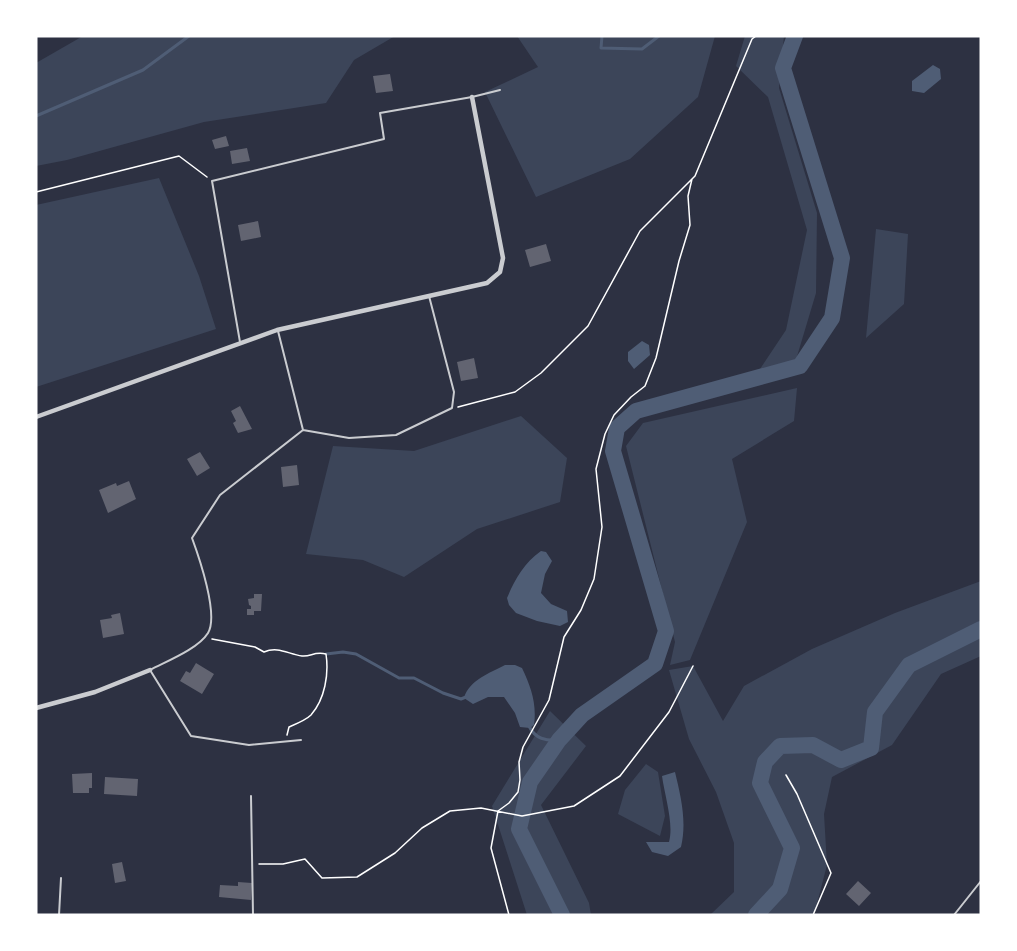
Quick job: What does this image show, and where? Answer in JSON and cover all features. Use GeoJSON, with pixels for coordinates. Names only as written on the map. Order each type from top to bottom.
{"type":"FeatureCollection","features":[{"type":"Feature","properties":{"kind":"street"},"geometry":{"type":"LineString","coordinates":[[36,417],[277,330],[487,282],[500,273],[503,258],[472,97]]}},
{"type":"Feature","properties":{"kind":"street"},"geometry":{"type":"LineString","coordinates":[[36,708],[95,692],[150,670]]}},
{"type":"Feature","properties":{"kind":"lane"},"geometry":{"type":"LineString","coordinates":[[240,342],[212,181],[384,139],[380,113],[500,90]]}},
{"type":"Feature","properties":{"kind":"lane"},"geometry":{"type":"LineString","coordinates":[[301,740],[249,745],[191,736],[150,670],[184,652],[210,631],[210,599],[192,538],[220,495],[303,430],[349,438],[396,435],[452,408],[454,392],[429,296]]}},
{"type":"Feature","properties":{"kind":"lane"},"geometry":{"type":"LineString","coordinates":[[277,330],[303,430]]}},
{"type":"Feature","properties":{"kind":"lane"},"geometry":{"type":"LineString","coordinates":[[251,796],[252,915]]}},
{"type":"Feature","properties":{"kind":"lane"},"geometry":{"type":"LineString","coordinates":[[60,915],[61,878]]}},
{"type":"Feature","properties":{"kind":"lane"},"geometry":{"type":"LineString","coordinates":[[954,915],[981,881]]}},
{"type":"Feature","properties":{"kind":"path"},"geometry":{"type":"LineString","coordinates":[[452,408],[515,392],[541,373],[588,326],[640,231],[695,176],[752,39],[756,36]]}},
{"type":"Feature","properties":{"kind":"path"},"geometry":{"type":"LineString","coordinates":[[36,192],[179,156],[212,181]]}},
{"type":"Feature","properties":{"kind":"path"},"geometry":{"type":"LineString","coordinates":[[509,915],[491,848],[498,811],[509,804],[518,792],[519,762],[523,747],[549,700],[564,637],[581,610],[594,579],[602,527],[596,469],[605,434],[614,415],[645,386],[656,358],[690,225],[688,196],[692,179]]}},
{"type":"Feature","properties":{"kind":"path"},"geometry":{"type":"LineString","coordinates":[[202,639],[255,647],[264,652],[272,649],[305,657],[317,652],[326,654],[328,669],[322,694],[310,716],[290,727],[286,741]]}},
{"type":"Feature","properties":{"kind":"path"},"geometry":{"type":"LineString","coordinates":[[252,865],[283,864],[305,859],[322,878],[357,877],[395,853],[422,828],[450,811],[481,808],[522,816],[574,806],[620,776],[669,712],[693,666]]}},
{"type":"Feature","properties":{"kind":"path"},"geometry":{"type":"LineString","coordinates":[[786,775],[797,794],[831,873],[813,915]]}},
{"type":"Feature","properties":{"kind":"shaded area"},"geometry":{"type":"Polygon","coordinates":[[[83,36],[395,36],[354,60],[326,103],[204,122],[67,160],[36,166],[36,63],[83,36]]]}},
{"type":"Feature","properties":{"kind":"shaded area"},"geometry":{"type":"Polygon","coordinates":[[[517,36],[715,36],[698,97],[630,159],[536,197],[485,92],[538,67],[517,36]]]}},
{"type":"Feature","properties":{"kind":"shaded area"},"geometry":{"type":"Polygon","coordinates":[[[745,36],[784,36],[779,88],[817,213],[816,293],[795,363],[760,369],[786,330],[807,230],[768,97],[736,66],[745,36]]]}},
{"type":"Feature","properties":{"kind":"shaded area"},"geometry":{"type":"Polygon","coordinates":[[[933,65],[940,69],[941,79],[924,93],[912,91],[912,81],[933,65]]]}},
{"type":"Feature","properties":{"kind":"shaded area"},"geometry":{"type":"Polygon","coordinates":[[[159,178],[199,276],[216,329],[36,387],[36,205],[159,178]]]}},
{"type":"Feature","properties":{"kind":"shaded area"},"geometry":{"type":"Polygon","coordinates":[[[876,229],[908,234],[904,304],[866,338],[876,229]]]}},
{"type":"Feature","properties":{"kind":"shaded area"},"geometry":{"type":"Polygon","coordinates":[[[642,341],[649,345],[650,355],[634,369],[628,361],[628,352],[642,341]]]}},
{"type":"Feature","properties":{"kind":"shaded area"},"geometry":{"type":"Polygon","coordinates":[[[797,388],[794,421],[732,459],[747,522],[690,660],[670,665],[675,642],[626,446],[643,423],[797,388]]]}},
{"type":"Feature","properties":{"kind":"shaded area"},"geometry":{"type":"Polygon","coordinates":[[[521,416],[567,458],[560,502],[477,529],[404,577],[363,560],[306,554],[333,446],[414,451],[521,416]]]}},
{"type":"Feature","properties":{"kind":"shaded area"},"geometry":{"type":"Polygon","coordinates":[[[541,551],[546,552],[552,561],[545,574],[541,593],[551,604],[567,611],[568,622],[560,626],[516,613],[509,605],[507,598],[521,572],[541,551]]]}},
{"type":"Feature","properties":{"kind":"shaded area"},"geometry":{"type":"Polygon","coordinates":[[[981,581],[981,656],[941,674],[892,745],[832,777],[824,814],[827,865],[814,915],[710,915],[734,892],[734,843],[716,792],[689,739],[669,670],[693,666],[723,721],[744,686],[812,649],[895,613],[981,581]]]}},
{"type":"Feature","properties":{"kind":"shaded area"},"geometry":{"type":"Polygon","coordinates":[[[505,665],[522,668],[528,682],[535,710],[534,725],[530,728],[520,727],[515,713],[504,697],[488,697],[473,704],[464,698],[470,686],[505,665]]]}},
{"type":"Feature","properties":{"kind":"shaded area"},"geometry":{"type":"Polygon","coordinates":[[[550,711],[586,746],[541,805],[589,903],[591,915],[527,915],[492,806],[550,711]]]}},
{"type":"Feature","properties":{"kind":"shaded area"},"geometry":{"type":"Polygon","coordinates":[[[646,764],[658,772],[665,816],[660,836],[618,814],[625,790],[646,764]]]}},
{"type":"Feature","properties":{"kind":"shaded area"},"geometry":{"type":"Polygon","coordinates":[[[675,772],[682,810],[683,838],[681,847],[668,856],[652,852],[646,842],[669,842],[670,819],[662,776],[675,772]]]}},
{"type":"Feature","properties":{"kind":"building"},"geometry":{"type":"Polygon","coordinates":[[[390,74],[393,91],[376,93],[373,76],[390,74]]]}},
{"type":"Feature","properties":{"kind":"building"},"geometry":{"type":"Polygon","coordinates":[[[226,136],[229,146],[215,149],[212,140],[226,136]]]}},
{"type":"Feature","properties":{"kind":"building"},"geometry":{"type":"Polygon","coordinates":[[[247,148],[250,161],[232,164],[230,151],[247,148]]]}},
{"type":"Feature","properties":{"kind":"building"},"geometry":{"type":"Polygon","coordinates":[[[258,221],[261,237],[241,241],[238,225],[258,221]]]}},
{"type":"Feature","properties":{"kind":"building"},"geometry":{"type":"Polygon","coordinates":[[[546,244],[551,261],[530,267],[525,250],[546,244]]]}},
{"type":"Feature","properties":{"kind":"building"},"geometry":{"type":"Polygon","coordinates":[[[474,358],[478,378],[461,381],[457,362],[474,358]]]}},
{"type":"Feature","properties":{"kind":"building"},"geometry":{"type":"Polygon","coordinates":[[[240,406],[252,429],[238,433],[231,411],[240,406]]]}},
{"type":"Feature","properties":{"kind":"building"},"geometry":{"type":"Polygon","coordinates":[[[200,452],[210,468],[197,476],[187,459],[200,452]]]}},
{"type":"Feature","properties":{"kind":"building"},"geometry":{"type":"Polygon","coordinates":[[[297,465],[299,485],[283,487],[281,467],[297,465]]]}},
{"type":"Feature","properties":{"kind":"building"},"geometry":{"type":"Polygon","coordinates":[[[129,481],[136,499],[108,513],[99,490],[116,483],[117,486],[129,481]]]}},
{"type":"Feature","properties":{"kind":"building"},"geometry":{"type":"Polygon","coordinates":[[[254,594],[262,594],[261,611],[254,611],[254,615],[247,615],[247,609],[251,609],[248,599],[254,598],[254,594]]]}},
{"type":"Feature","properties":{"kind":"building"},"geometry":{"type":"Polygon","coordinates":[[[120,613],[124,634],[103,638],[100,620],[112,618],[111,615],[120,613]]]}},
{"type":"Feature","properties":{"kind":"building"},"geometry":{"type":"Polygon","coordinates":[[[196,663],[214,674],[202,694],[180,681],[186,671],[190,673],[196,663]]]}},
{"type":"Feature","properties":{"kind":"building"},"geometry":{"type":"Polygon","coordinates":[[[92,773],[92,788],[89,788],[89,793],[73,793],[72,774],[92,773]]]}},
{"type":"Feature","properties":{"kind":"building"},"geometry":{"type":"Polygon","coordinates":[[[105,777],[138,779],[137,796],[104,794],[105,777]]]}},
{"type":"Feature","properties":{"kind":"building"},"geometry":{"type":"Polygon","coordinates":[[[122,862],[126,881],[115,883],[112,864],[122,862]]]}},
{"type":"Feature","properties":{"kind":"building"},"geometry":{"type":"Polygon","coordinates":[[[858,881],[871,893],[859,906],[846,894],[858,881]]]}},
{"type":"Feature","properties":{"kind":"building"},"geometry":{"type":"Polygon","coordinates":[[[238,882],[252,883],[251,900],[219,897],[220,885],[238,886],[238,882]]]}},
{"type":"Feature","properties":{"kind":"waterway"},"geometry":{"type":"LineString","coordinates":[[36,116],[143,70],[189,36]]}},
{"type":"Feature","properties":{"kind":"waterway"},"geometry":{"type":"LineString","coordinates":[[602,36],[601,48],[642,49],[659,36]]}},
{"type":"Feature","properties":{"kind":"waterway"},"geometry":{"type":"LineString","coordinates":[[562,915],[519,829],[530,782],[559,740],[582,715],[655,664],[666,631],[613,451],[617,428],[636,411],[800,366],[832,318],[842,258],[783,68],[795,36]]}},
{"type":"Feature","properties":{"kind":"waterway"},"geometry":{"type":"LineString","coordinates":[[756,915],[780,889],[792,848],[760,783],[765,762],[780,746],[813,745],[841,760],[871,748],[875,712],[909,665],[981,629]]}},
{"type":"Feature","properties":{"kind":"waterway"},"geometry":{"type":"LineString","coordinates":[[326,654],[343,652],[356,654],[399,678],[414,678],[443,693],[461,699],[466,697]]}},
{"type":"Feature","properties":{"kind":"waterway"},"geometry":{"type":"LineString","coordinates":[[529,726],[534,734],[541,738],[559,740]]}}]}
